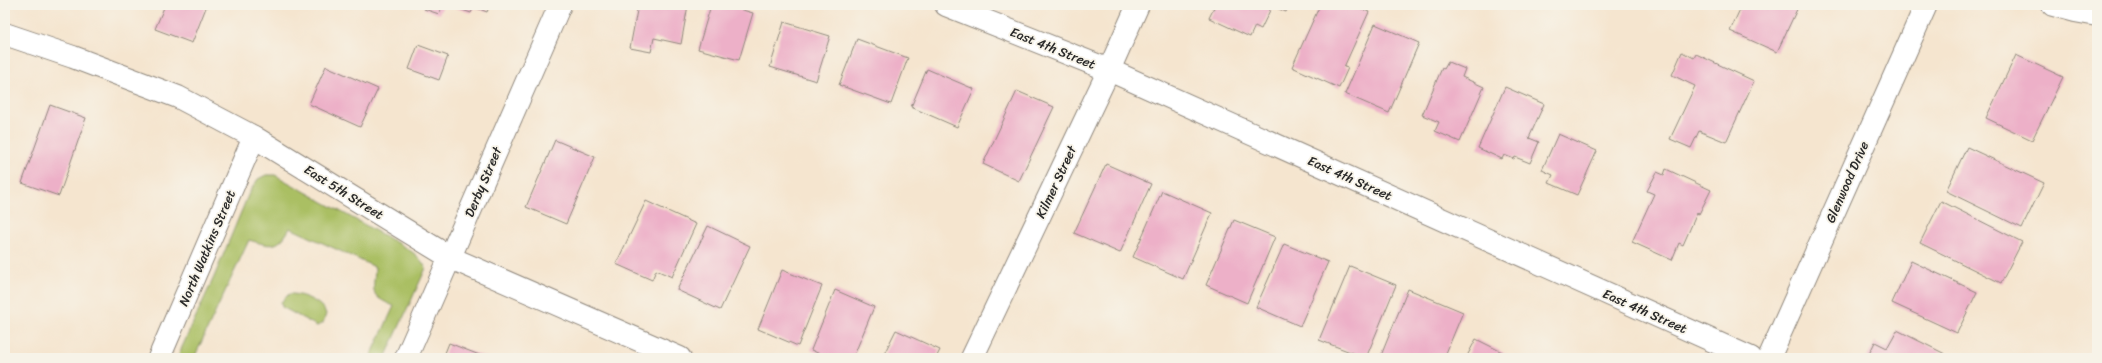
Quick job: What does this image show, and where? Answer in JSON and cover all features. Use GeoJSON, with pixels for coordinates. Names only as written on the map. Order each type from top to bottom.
{"type":"FeatureCollection","features":[{"type":"Feature","properties":{"kind":"street","name":"Derby Street"},"geometry":{"type":"LineString","coordinates":[[406,358],[451,258],[560,5]]}},
{"type":"Feature","properties":{"kind":"street","name":"East 4th Street"},"geometry":{"type":"LineString","coordinates":[[946,5],[1109,70],[1751,358]]}},
{"type":"Feature","properties":{"kind":"street","name":"Kilmer Street"},"geometry":{"type":"LineString","coordinates":[[972,358],[1109,70],[1138,5]]}},
{"type":"Feature","properties":{"kind":"street","name":"Glenwood Drive"},"geometry":{"type":"LineString","coordinates":[[1769,358],[1926,5]]}},
{"type":"Feature","properties":{"kind":"street"},"geometry":{"type":"LineString","coordinates":[[2053,5],[2075,11],[2097,14]]}},
{"type":"Feature","properties":{"kind":"street","name":"East 5th Street"},"geometry":{"type":"LineString","coordinates":[[5,34],[73,57],[178,97],[254,137],[451,258],[680,358]]}},
{"type":"Feature","properties":{"kind":"street","name":"North Watkins Street"},"geometry":{"type":"LineString","coordinates":[[159,358],[254,137]]}},
{"type":"Feature","properties":{"kind":"green space"},"geometry":{"type":"Polygon","coordinates":[[[266,175],[275,175],[401,245],[409,250],[424,264],[426,268],[385,358],[370,358],[394,306],[380,299],[374,292],[375,267],[290,228],[286,235],[277,243],[268,245],[249,240],[194,358],[177,358],[214,277],[249,193],[258,179],[266,175]]]}},
{"type":"Feature","properties":{"kind":"green space"},"geometry":{"type":"Polygon","coordinates":[[[289,294],[299,295],[316,302],[326,314],[323,323],[317,326],[282,307],[281,302],[289,294]]]}},
{"type":"Feature","properties":{"kind":"building"},"geometry":{"type":"Polygon","coordinates":[[[165,5],[207,5],[192,43],[155,29],[165,5]]]}},
{"type":"Feature","properties":{"kind":"building"},"geometry":{"type":"Polygon","coordinates":[[[425,5],[443,5],[439,14],[424,9],[425,5]]]}},
{"type":"Feature","properties":{"kind":"building"},"geometry":{"type":"Polygon","coordinates":[[[448,5],[490,5],[487,12],[474,7],[471,13],[448,5]]]}},
{"type":"Feature","properties":{"kind":"building"},"geometry":{"type":"Polygon","coordinates":[[[638,5],[688,5],[681,44],[654,38],[651,52],[630,48],[638,5]]]}},
{"type":"Feature","properties":{"kind":"building"},"geometry":{"type":"Polygon","coordinates":[[[711,5],[725,5],[753,13],[739,60],[698,49],[711,5]]]}},
{"type":"Feature","properties":{"kind":"building"},"geometry":{"type":"Polygon","coordinates":[[[1207,5],[1289,5],[1286,12],[1272,6],[1261,29],[1255,26],[1250,37],[1209,18],[1214,8],[1207,5]]]}},
{"type":"Feature","properties":{"kind":"building"},"geometry":{"type":"Polygon","coordinates":[[[1320,5],[1353,5],[1369,12],[1344,67],[1348,68],[1339,88],[1292,67],[1320,5]]]}},
{"type":"Feature","properties":{"kind":"building"},"geometry":{"type":"Polygon","coordinates":[[[1742,5],[1799,5],[1777,52],[1730,31],[1742,5]]]}},
{"type":"Feature","properties":{"kind":"building"},"geometry":{"type":"Polygon","coordinates":[[[784,22],[830,36],[816,81],[770,67],[784,22]]]}},
{"type":"Feature","properties":{"kind":"building"},"geometry":{"type":"Polygon","coordinates":[[[1375,24],[1419,43],[1389,113],[1345,94],[1375,24]]]}},
{"type":"Feature","properties":{"kind":"building"},"geometry":{"type":"Polygon","coordinates":[[[857,39],[908,58],[891,104],[839,85],[857,39]]]}},
{"type":"Feature","properties":{"kind":"building"},"geometry":{"type":"Polygon","coordinates":[[[418,45],[448,56],[439,80],[409,69],[418,45]]]}},
{"type":"Feature","properties":{"kind":"building"},"geometry":{"type":"Polygon","coordinates":[[[1682,52],[1694,58],[1696,54],[1754,81],[1726,142],[1699,131],[1691,148],[1670,139],[1695,86],[1672,75],[1682,52]]]}},
{"type":"Feature","properties":{"kind":"building"},"geometry":{"type":"Polygon","coordinates":[[[2016,55],[2063,77],[2032,140],[1986,118],[2016,55]]]}},
{"type":"Feature","properties":{"kind":"building"},"geometry":{"type":"Polygon","coordinates":[[[1448,62],[1465,69],[1462,77],[1484,87],[1460,142],[1435,131],[1439,122],[1422,115],[1442,68],[1444,69],[1448,62]]]}},
{"type":"Feature","properties":{"kind":"building"},"geometry":{"type":"Polygon","coordinates":[[[326,66],[378,89],[360,127],[309,104],[326,66]]]}},
{"type":"Feature","properties":{"kind":"building"},"geometry":{"type":"Polygon","coordinates":[[[927,69],[974,89],[957,127],[911,107],[927,69]]]}},
{"type":"Feature","properties":{"kind":"building"},"geometry":{"type":"Polygon","coordinates":[[[1505,87],[1544,104],[1529,138],[1539,142],[1530,163],[1515,157],[1514,159],[1504,155],[1502,159],[1478,148],[1505,87]]]}},
{"type":"Feature","properties":{"kind":"building"},"geometry":{"type":"Polygon","coordinates":[[[1017,91],[1054,107],[1019,181],[983,164],[1017,91]]]}},
{"type":"Feature","properties":{"kind":"building"},"geometry":{"type":"Polygon","coordinates":[[[50,105],[86,118],[59,196],[22,183],[50,105]]]}},
{"type":"Feature","properties":{"kind":"building"},"geometry":{"type":"Polygon","coordinates":[[[1558,134],[1597,151],[1577,195],[1549,183],[1553,175],[1542,170],[1558,134]]]}},
{"type":"Feature","properties":{"kind":"building"},"geometry":{"type":"Polygon","coordinates":[[[555,140],[595,157],[566,224],[526,207],[555,140]]]}},
{"type":"Feature","properties":{"kind":"building"},"geometry":{"type":"Polygon","coordinates":[[[1967,147],[2044,183],[2022,228],[1946,191],[1967,147]]]}},
{"type":"Feature","properties":{"kind":"building"},"geometry":{"type":"Polygon","coordinates":[[[1106,164],[1151,184],[1120,253],[1074,233],[1106,164]]]}},
{"type":"Feature","properties":{"kind":"building"},"geometry":{"type":"Polygon","coordinates":[[[1666,169],[1711,190],[1699,214],[1697,213],[1683,245],[1679,243],[1672,260],[1632,242],[1654,194],[1647,191],[1657,172],[1664,175],[1666,169]]]}},
{"type":"Feature","properties":{"kind":"building"},"geometry":{"type":"Polygon","coordinates":[[[1162,191],[1212,213],[1183,279],[1133,257],[1162,191]]]}},
{"type":"Feature","properties":{"kind":"building"},"geometry":{"type":"Polygon","coordinates":[[[646,201],[696,224],[672,277],[656,270],[652,280],[616,264],[646,201]]]}},
{"type":"Feature","properties":{"kind":"building"},"geometry":{"type":"Polygon","coordinates":[[[1941,201],[2022,242],[2001,283],[1920,243],[1941,201]]]}},
{"type":"Feature","properties":{"kind":"building"},"geometry":{"type":"Polygon","coordinates":[[[1234,220],[1275,237],[1247,303],[1206,285],[1234,220]]]}},
{"type":"Feature","properties":{"kind":"building"},"geometry":{"type":"Polygon","coordinates":[[[708,226],[750,246],[720,310],[677,290],[708,226]]]}},
{"type":"Feature","properties":{"kind":"building"},"geometry":{"type":"Polygon","coordinates":[[[1284,244],[1328,262],[1300,326],[1256,307],[1284,244]]]}},
{"type":"Feature","properties":{"kind":"building"},"geometry":{"type":"Polygon","coordinates":[[[1911,261],[1977,292],[1957,333],[1892,303],[1911,261]]]}},
{"type":"Feature","properties":{"kind":"building"},"geometry":{"type":"Polygon","coordinates":[[[1350,266],[1396,285],[1366,358],[1319,340],[1350,266]]]}},
{"type":"Feature","properties":{"kind":"building"},"geometry":{"type":"Polygon","coordinates":[[[782,270],[822,286],[798,346],[758,329],[782,270]]]}},
{"type":"Feature","properties":{"kind":"building"},"geometry":{"type":"Polygon","coordinates":[[[1408,289],[1463,312],[1444,358],[1380,358],[1408,289]]]}},
{"type":"Feature","properties":{"kind":"building"},"geometry":{"type":"Polygon","coordinates":[[[835,290],[874,307],[853,358],[829,358],[811,350],[835,290]]]}},
{"type":"Feature","properties":{"kind":"building"},"geometry":{"type":"Polygon","coordinates":[[[896,330],[940,350],[936,358],[882,358],[896,330]]]}},
{"type":"Feature","properties":{"kind":"building"},"geometry":{"type":"Polygon","coordinates":[[[1897,330],[1951,357],[1867,358],[1875,342],[1887,348],[1897,330]]]}},
{"type":"Feature","properties":{"kind":"building"},"geometry":{"type":"Polygon","coordinates":[[[1476,339],[1514,358],[1466,358],[1476,339]]]}},
{"type":"Feature","properties":{"kind":"building"},"geometry":{"type":"Polygon","coordinates":[[[449,343],[487,358],[443,358],[449,343]]]}}]}
